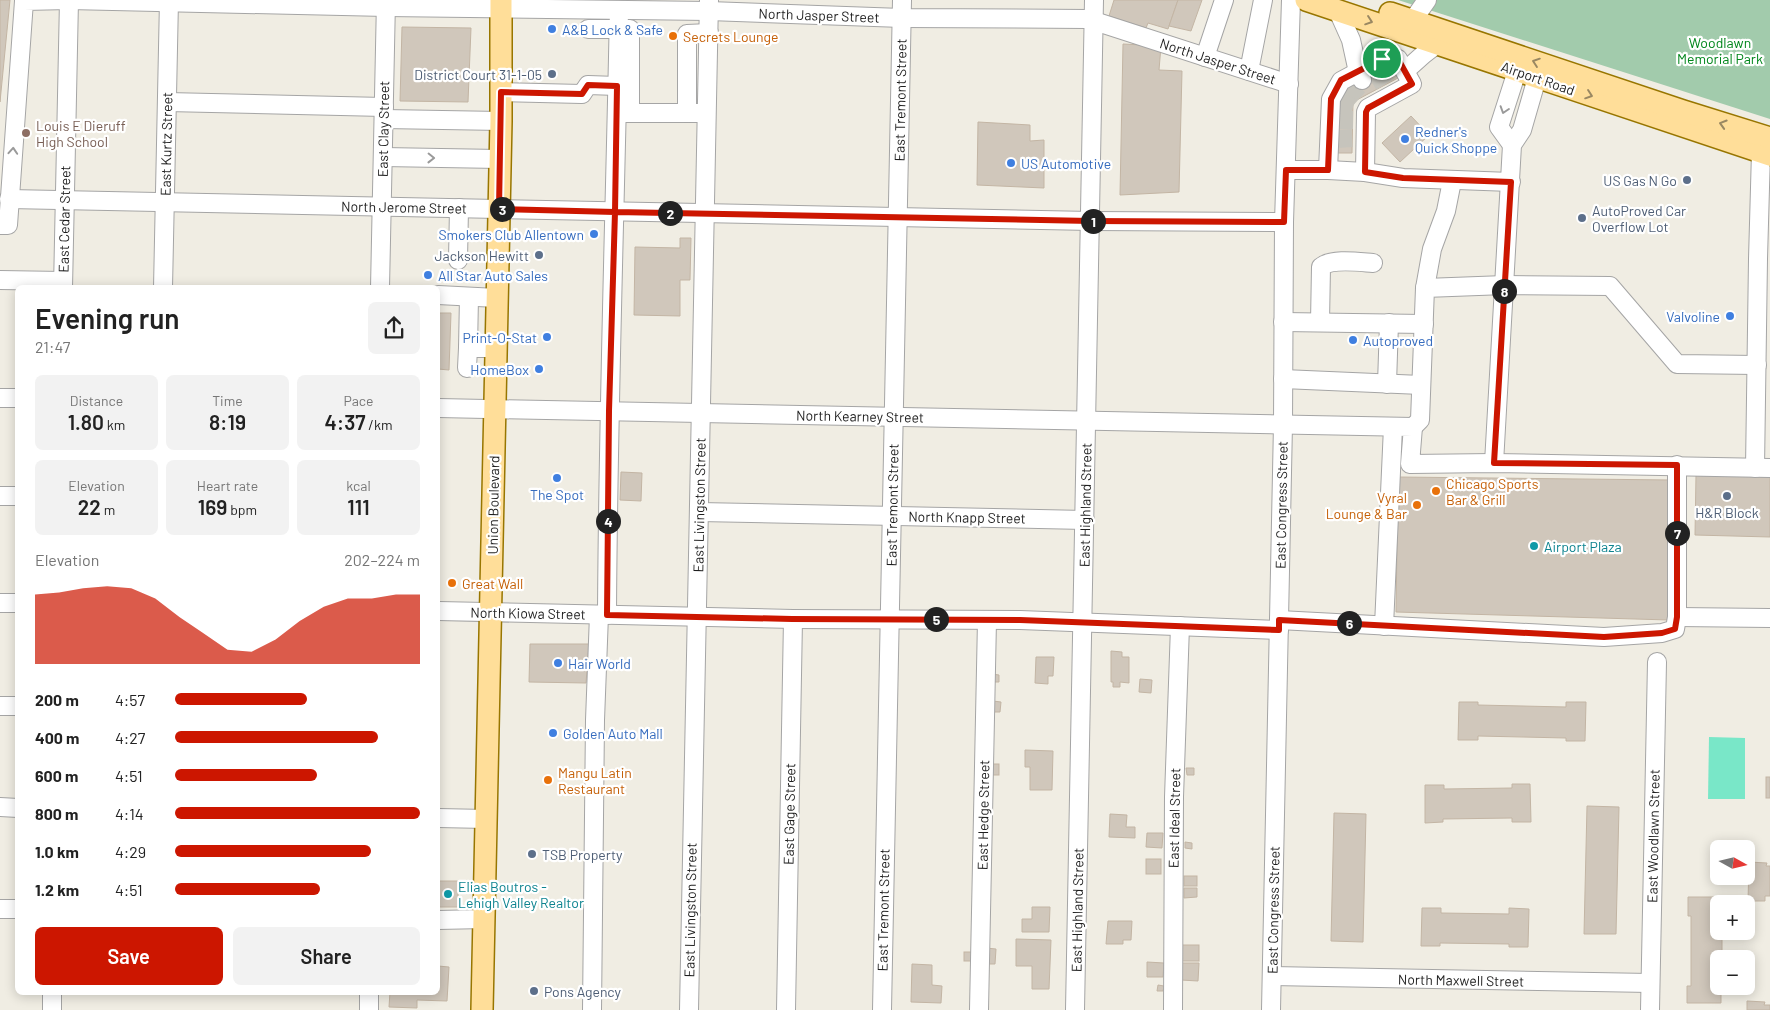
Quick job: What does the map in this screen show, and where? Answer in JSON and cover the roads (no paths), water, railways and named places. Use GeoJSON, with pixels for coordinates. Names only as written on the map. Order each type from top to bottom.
{"type":"FeatureCollection","features":[{"type":"Feature","properties":{"kind":"main road","name":"Airport Road"},"geometry":{"type":"LineString","coordinates":[[1306,0],[1344,5],[1413,20],[1683,111],[1767,149]]}},
{"type":"Feature","properties":{"kind":"main road","name":"Union Boulevard"},"geometry":{"type":"LineString","coordinates":[[482,1010],[502,4]]}},
{"type":"Feature","properties":{"kind":"main road","name":"Airport Road"},"geometry":{"type":"LineString","coordinates":[[1344,5],[1437,44],[1537,78],[1767,149]]}},
{"type":"Feature","properties":{"kind":"street","name":"East Cedar Street"},"geometry":{"type":"LineString","coordinates":[[63,284],[69,0]]}},
{"type":"Feature","properties":{"kind":"street","name":"East Tremont Street"},"geometry":{"type":"LineString","coordinates":[[882,1010],[885,782],[902,0]]}},
{"type":"Feature","properties":{"kind":"street","name":"East Highland Street"},"geometry":{"type":"LineString","coordinates":[[1075,1010],[1094,0]]}},
{"type":"Feature","properties":{"kind":"street"},"geometry":{"type":"LineString","coordinates":[[1205,57],[1224,0]]}},
{"type":"Feature","properties":{"kind":"street"},"geometry":{"type":"LineString","coordinates":[[1249,71],[1263,0]]}},
{"type":"Feature","properties":{"kind":"street","name":"East Congress Street"},"geometry":{"type":"LineString","coordinates":[[1271,1010],[1283,424],[1284,222],[1291,0]]}},
{"type":"Feature","properties":{"kind":"street"},"geometry":{"type":"LineString","coordinates":[[1413,20],[1427,0]]}},
{"type":"Feature","properties":{"kind":"street","name":"North Jasper Street"},"geometry":{"type":"LineString","coordinates":[[9,200],[24,1],[502,4],[628,7],[747,6],[861,8],[902,18],[1088,19],[1289,84]]}},
{"type":"Feature","properties":{"kind":"street","name":"East Kurtz Street"},"geometry":{"type":"LineString","coordinates":[[162,285],[169,1]]}},
{"type":"Feature","properties":{"kind":"street","name":"East Clay Street"},"geometry":{"type":"LineString","coordinates":[[380,285],[386,4]]}},
{"type":"Feature","properties":{"kind":"street"},"geometry":{"type":"LineString","coordinates":[[1344,5],[1359,97],[1346,139],[1365,172]]}},
{"type":"Feature","properties":{"kind":"street","name":"East Livingston Street"},"geometry":{"type":"LineString","coordinates":[[689,1010],[709,6]]}},
{"type":"Feature","properties":{"kind":"street"},"geometry":{"type":"LineString","coordinates":[[623,113],[617,86],[618,29],[628,7]]}},
{"type":"Feature","properties":{"kind":"street"},"geometry":{"type":"LineString","coordinates":[[588,29],[630,30],[615,212],[603,615],[595,720],[592,1010]]}},
{"type":"Feature","properties":{"kind":"street"},"geometry":{"type":"LineString","coordinates":[[687,113],[687,34],[709,34]]}},
{"type":"Feature","properties":{"kind":"street"},"geometry":{"type":"LineString","coordinates":[[1405,71],[1437,44]]}},
{"type":"Feature","properties":{"kind":"street"},"geometry":{"type":"LineString","coordinates":[[1328,170],[1346,139],[1359,97],[1382,59],[1398,59],[1412,84],[1359,97]]}},
{"type":"Feature","properties":{"kind":"street"},"geometry":{"type":"LineString","coordinates":[[1512,145],[1499,127],[1517,71]]}},
{"type":"Feature","properties":{"kind":"street"},"geometry":{"type":"LineString","coordinates":[[1494,463],[1512,145],[1522,130],[1537,78]]}},
{"type":"Feature","properties":{"kind":"street"},"geometry":{"type":"LineString","coordinates":[[501,92],[582,94],[588,85],[617,86]]}},
{"type":"Feature","properties":{"kind":"street"},"geometry":{"type":"LineString","coordinates":[[167,102],[501,121]]}},
{"type":"Feature","properties":{"kind":"street"},"geometry":{"type":"LineString","coordinates":[[623,113],[707,113]]}},
{"type":"Feature","properties":{"kind":"street"},"geometry":{"type":"LineString","coordinates":[[1452,180],[1446,211],[1432,249],[1425,288],[1420,420],[1413,427],[1410,464],[1677,465],[1763,468],[1757,365],[1767,149]]}},
{"type":"Feature","properties":{"kind":"street"},"geometry":{"type":"LineString","coordinates":[[382,158],[499,159]]}},
{"type":"Feature","properties":{"kind":"street"},"geometry":{"type":"LineString","coordinates":[[1286,170],[1328,170],[1365,172],[1403,178],[1511,182]]}},
{"type":"Feature","properties":{"kind":"street"},"geometry":{"type":"LineString","coordinates":[[0,225],[8,225],[9,200]]}},
{"type":"Feature","properties":{"kind":"street","name":"North Jerome Street"},"geometry":{"type":"LineString","coordinates":[[9,200],[1091,221],[1284,222]]}},
{"type":"Feature","properties":{"kind":"street"},"geometry":{"type":"LineString","coordinates":[[458,260],[459,208]]}},
{"type":"Feature","properties":{"kind":"street"},"geometry":{"type":"LineString","coordinates":[[1320,322],[1321,267],[1325,263],[1333,262],[1373,263]]}},
{"type":"Feature","properties":{"kind":"street"},"geometry":{"type":"LineString","coordinates":[[0,280],[63,284]]}},
{"type":"Feature","properties":{"kind":"street"},"geometry":{"type":"LineString","coordinates":[[1425,288],[1505,285],[1610,286],[1677,364],[1757,365]]}},
{"type":"Feature","properties":{"kind":"street"},"geometry":{"type":"LineString","coordinates":[[440,295],[497,298]]}},
{"type":"Feature","properties":{"kind":"street"},"geometry":{"type":"LineString","coordinates":[[468,368],[469,297]]}},
{"type":"Feature","properties":{"kind":"street"},"geometry":{"type":"LineString","coordinates":[[1283,322],[1424,324]]}},
{"type":"Feature","properties":{"kind":"street"},"geometry":{"type":"LineString","coordinates":[[1387,384],[1389,323]]}},
{"type":"Feature","properties":{"kind":"street"},"geometry":{"type":"LineString","coordinates":[[468,348],[496,348]]}},
{"type":"Feature","properties":{"kind":"street"},"geometry":{"type":"LineString","coordinates":[[1283,379],[1421,385]]}},
{"type":"Feature","properties":{"kind":"street"},"geometry":{"type":"LineString","coordinates":[[0,398],[15,398]]}},
{"type":"Feature","properties":{"kind":"street","name":"North Kearney Street"},"geometry":{"type":"LineString","coordinates":[[440,408],[1413,427]]}},
{"type":"Feature","properties":{"kind":"street"},"geometry":{"type":"LineString","coordinates":[[1384,626],[1392,427]]}},
{"type":"Feature","properties":{"kind":"street"},"geometry":{"type":"LineString","coordinates":[[1677,465],[1677,617],[1770,618]]}},
{"type":"Feature","properties":{"kind":"street"},"geometry":{"type":"LineString","coordinates":[[0,496],[15,496]]}},
{"type":"Feature","properties":{"kind":"street","name":"North Knapp Street"},"geometry":{"type":"LineString","coordinates":[[699,512],[1085,520]]}},
{"type":"Feature","properties":{"kind":"street"},"geometry":{"type":"LineString","coordinates":[[0,603],[15,603]]}},
{"type":"Feature","properties":{"kind":"street","name":"North Kiowa Street"},"geometry":{"type":"LineString","coordinates":[[440,611],[792,619],[987,620],[1180,626],[1384,626],[1604,637],[1662,633],[1675,629],[1677,617]]}},
{"type":"Feature","properties":{"kind":"street","name":"East Gage Street"},"geometry":{"type":"LineString","coordinates":[[786,1010],[792,619]]}},
{"type":"Feature","properties":{"kind":"street","name":"East Hedge Street"},"geometry":{"type":"LineString","coordinates":[[979,1010],[987,620]]}},
{"type":"Feature","properties":{"kind":"street","name":"East Ideal Street"},"geometry":{"type":"LineString","coordinates":[[1173,1010],[1174,797],[1180,626]]}},
{"type":"Feature","properties":{"kind":"street","name":"East Woodlawn Street"},"geometry":{"type":"LineString","coordinates":[[1650,1010],[1657,662]]}},
{"type":"Feature","properties":{"kind":"street"},"geometry":{"type":"LineString","coordinates":[[0,706],[15,706]]}},
{"type":"Feature","properties":{"kind":"street"},"geometry":{"type":"LineString","coordinates":[[0,807],[15,808]]}},
{"type":"Feature","properties":{"kind":"street"},"geometry":{"type":"LineString","coordinates":[[440,818],[486,819]]}},
{"type":"Feature","properties":{"kind":"street"},"geometry":{"type":"LineString","coordinates":[[0,909],[15,909]]}},
{"type":"Feature","properties":{"kind":"street"},"geometry":{"type":"LineString","coordinates":[[440,920],[484,919]]}},
{"type":"Feature","properties":{"kind":"street","name":"North Maxwell Street"},"geometry":{"type":"LineString","coordinates":[[1272,976],[1650,983]]}},
{"type":"Feature","properties":{"kind":"street"},"geometry":{"type":"LineString","coordinates":[[52,995],[52,1010]]}},
{"type":"Feature","properties":{"kind":"street"},"geometry":{"type":"LineString","coordinates":[[368,1010],[369,995]]}},
{"type":"Feature","properties":{"kind":"tunnel"},"geometry":{"type":"LineString","coordinates":[[1376,72],[1384,85]]}},
{"type":"Feature","properties":{"kind":"tunnel"},"geometry":{"type":"LineString","coordinates":[[1347,88],[1359,99]]}},
{"type":"Feature","properties":{"kind":"tunnel"},"geometry":{"type":"LineString","coordinates":[[1338,102],[1353,107]]}},
{"type":"Feature","properties":{"kind":"tunnel"},"geometry":{"type":"LineString","coordinates":[[1338,120],[1353,120]]}},
{"type":"Feature","properties":{"kind":"tunnel"},"geometry":{"type":"LineString","coordinates":[[1337,139],[1352,138]]}},
{"type":"Feature","properties":{"kind":"place","name":"A&B Lock & Safe"},"geometry":{"type":"Point","coordinates":[552,29]}},
{"type":"Feature","properties":{"kind":"place","name":"Secrets Lounge"},"geometry":{"type":"Point","coordinates":[673,36]}},
{"type":"Feature","properties":{"kind":"place","name":"District Court 31-1-05"},"geometry":{"type":"Point","coordinates":[552,74]}},
{"type":"Feature","properties":{"kind":"place","name":"Louis E Dieruff High School"},"geometry":{"type":"Point","coordinates":[26,133]}},
{"type":"Feature","properties":{"kind":"place","name":"Redner's Quick Shoppe"},"geometry":{"type":"Point","coordinates":[1405,139]}},
{"type":"Feature","properties":{"kind":"place","name":"US Automotive"},"geometry":{"type":"Point","coordinates":[1011,163]}},
{"type":"Feature","properties":{"kind":"place","name":"US Gas N Go"},"geometry":{"type":"Point","coordinates":[1687,180]}},
{"type":"Feature","properties":{"kind":"place","name":"AutoProved Car Overflow Lot"},"geometry":{"type":"Point","coordinates":[1582,218]}},
{"type":"Feature","properties":{"kind":"place","name":"Smokers Club Allentown"},"geometry":{"type":"Point","coordinates":[594,234]}},
{"type":"Feature","properties":{"kind":"place","name":"Jackson Hewitt"},"geometry":{"type":"Point","coordinates":[539,255]}},
{"type":"Feature","properties":{"kind":"place","name":"All Star Auto Sales"},"geometry":{"type":"Point","coordinates":[428,275]}},
{"type":"Feature","properties":{"kind":"place","name":"Valvoline"},"geometry":{"type":"Point","coordinates":[1730,316]}},
{"type":"Feature","properties":{"kind":"place","name":"Print-O-Stat"},"geometry":{"type":"Point","coordinates":[547,337]}},
{"type":"Feature","properties":{"kind":"place","name":"Autoproved"},"geometry":{"type":"Point","coordinates":[1353,340]}},
{"type":"Feature","properties":{"kind":"place","name":"HomeBox"},"geometry":{"type":"Point","coordinates":[539,369]}},
{"type":"Feature","properties":{"kind":"place","name":"The Spot"},"geometry":{"type":"Point","coordinates":[557,478]}},
{"type":"Feature","properties":{"kind":"place","name":"Chicago Sports Bar & Grill"},"geometry":{"type":"Point","coordinates":[1436,491]}},
{"type":"Feature","properties":{"kind":"place","name":"H&R Block"},"geometry":{"type":"Point","coordinates":[1727,496]}},
{"type":"Feature","properties":{"kind":"place","name":"Vyral Lounge & Bar"},"geometry":{"type":"Point","coordinates":[1417,505]}},
{"type":"Feature","properties":{"kind":"place","name":"Airport Plaza"},"geometry":{"type":"Point","coordinates":[1534,546]}},
{"type":"Feature","properties":{"kind":"place","name":"Great Wall"},"geometry":{"type":"Point","coordinates":[452,583]}},
{"type":"Feature","properties":{"kind":"place","name":"Hair World"},"geometry":{"type":"Point","coordinates":[558,663]}},
{"type":"Feature","properties":{"kind":"place","name":"Golden Auto Mall"},"geometry":{"type":"Point","coordinates":[553,733]}},
{"type":"Feature","properties":{"kind":"place","name":"Mangu Latin Restaurant"},"geometry":{"type":"Point","coordinates":[548,780]}},
{"type":"Feature","properties":{"kind":"place","name":"TSB Property"},"geometry":{"type":"Point","coordinates":[532,854]}},
{"type":"Feature","properties":{"kind":"place","name":"Elias Boutros - Lehigh Valley Realtor"},"geometry":{"type":"Point","coordinates":[448,894]}},
{"type":"Feature","properties":{"kind":"place","name":"Pons Agency"},"geometry":{"type":"Point","coordinates":[534,991]}},
{"type":"Feature","properties":{"kind":"park label","name":"Woodlawn Memorial Park"},"geometry":{"type":"Point","coordinates":[1720,50]}}]}
